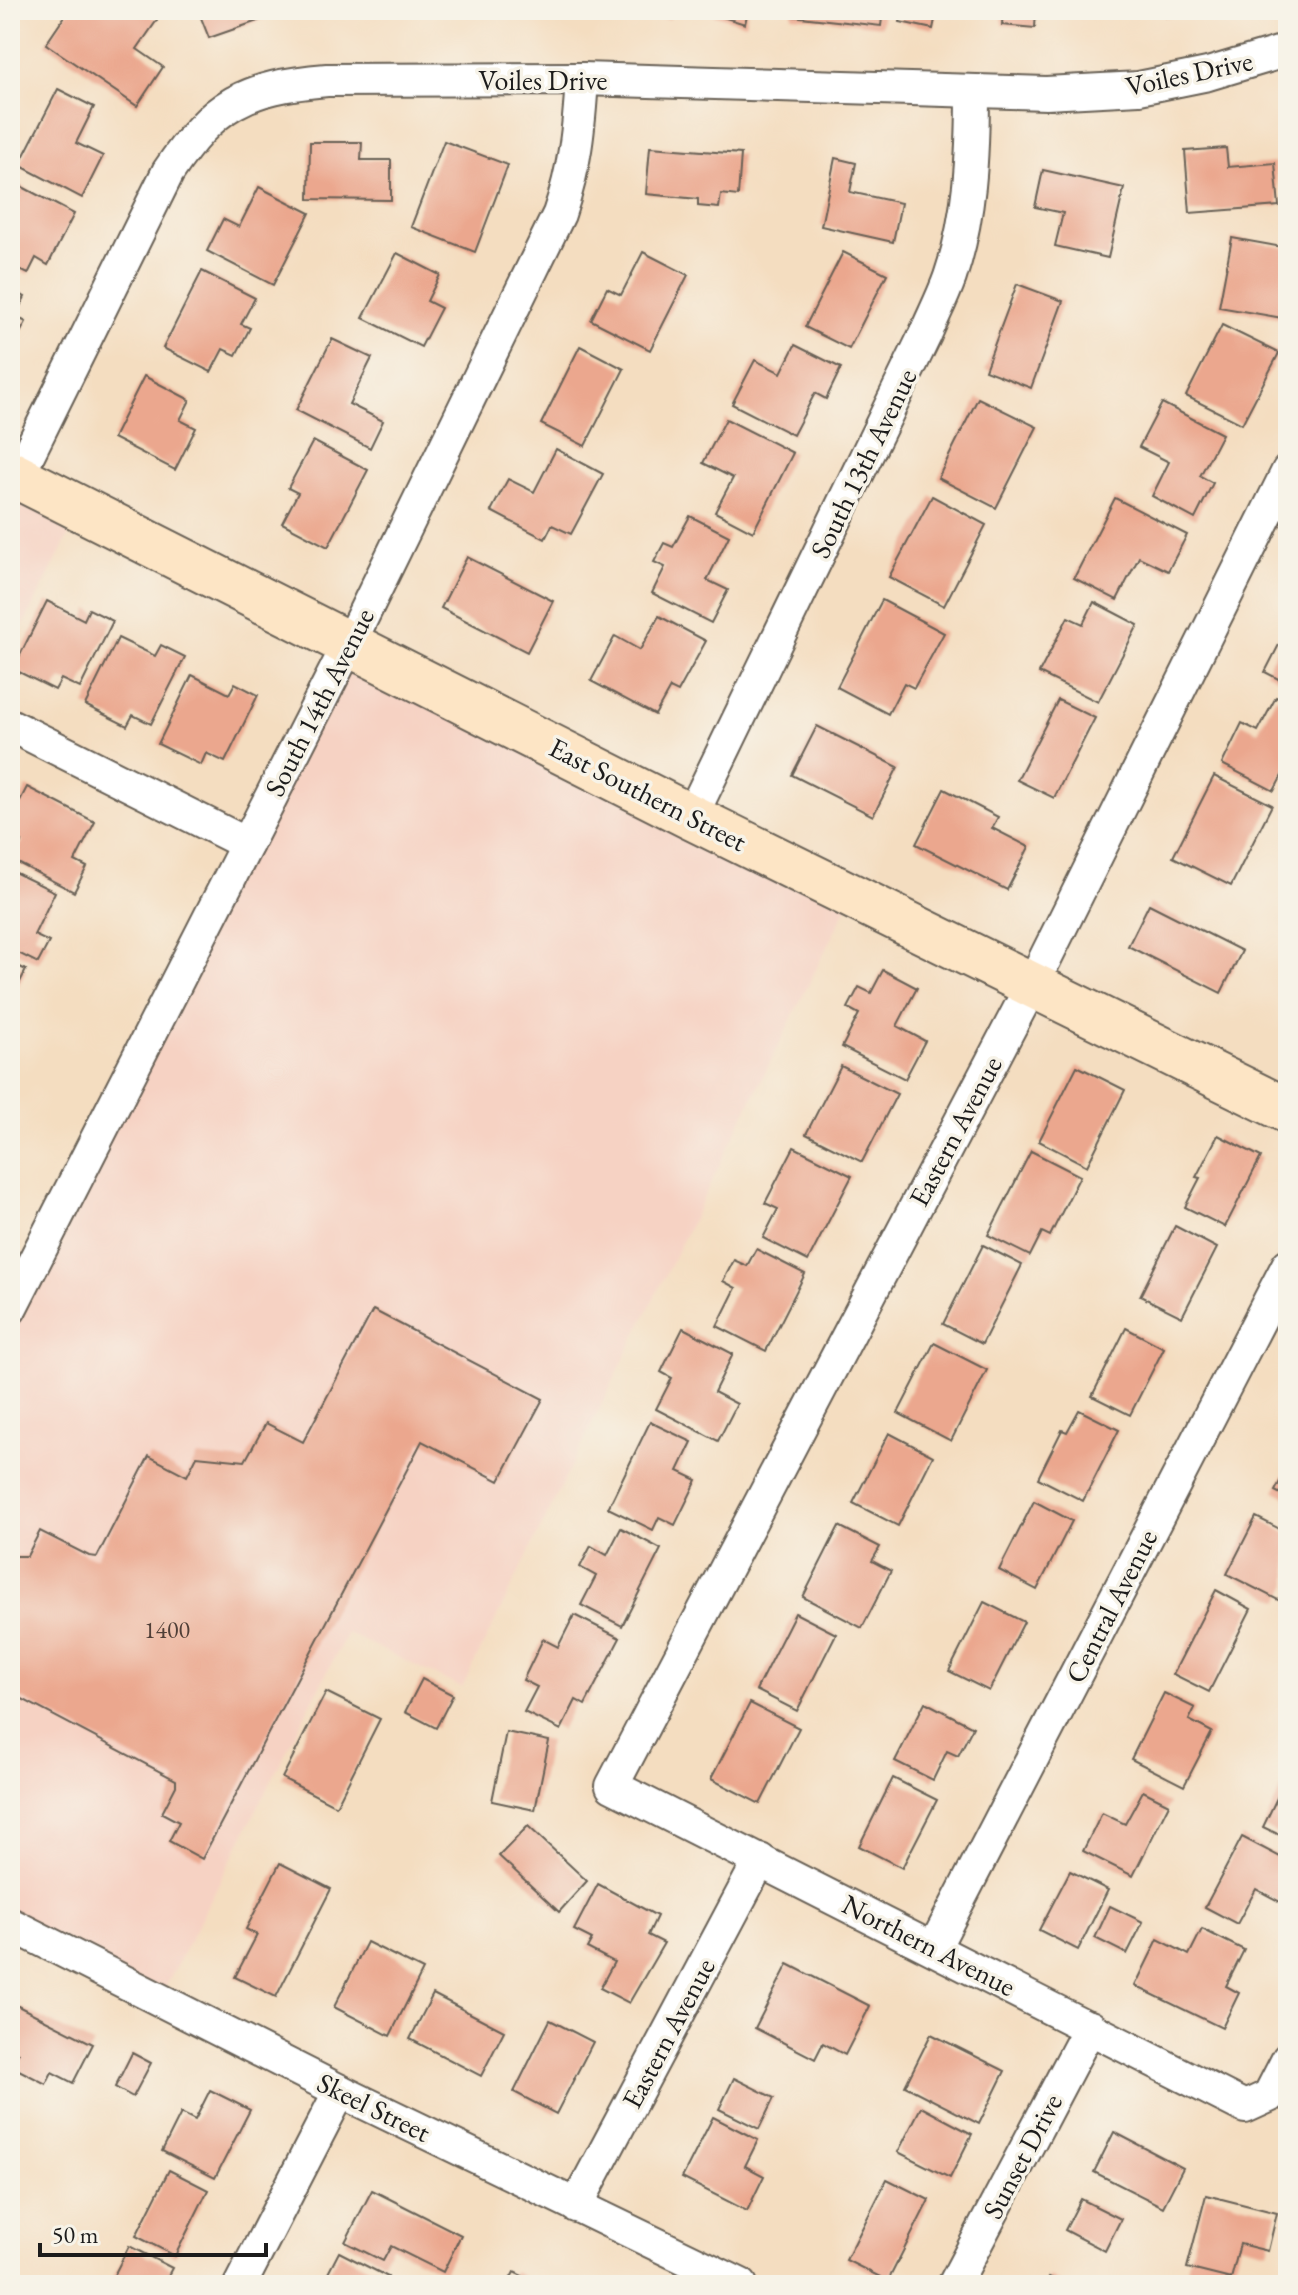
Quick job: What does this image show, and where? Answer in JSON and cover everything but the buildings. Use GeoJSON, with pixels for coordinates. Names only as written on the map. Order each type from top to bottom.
{"type":"FeatureCollection","features":[{"type":"Feature","properties":{"kind":"street","name":"Voiles Drive"},"geometry":{"type":"LineString","coordinates":[[13,475],[168,172],[198,131],[219,112],[240,98],[266,89],[327,80],[582,79],[1046,93],[1139,88],[1208,74],[1288,50]]}},
{"type":"Feature","properties":{"kind":"street","name":"South 14th Avenue"},"geometry":{"type":"LineString","coordinates":[[10,1309],[349,644],[559,214],[571,181],[578,144],[582,79]]}},
{"type":"Feature","properties":{"kind":"street","name":"South 13th Avenue"},"geometry":{"type":"LineString","coordinates":[[691,817],[949,280],[961,240],[969,191],[973,92]]}},
{"type":"Feature","properties":{"kind":"street","name":"Eastern Avenue"},"geometry":{"type":"LineString","coordinates":[[612,1786],[1032,985],[1288,471]]}},
{"type":"Feature","properties":{"kind":"street","name":"East Southern Street"},"geometry":{"type":"LineString","coordinates":[[13,475],[691,817],[1288,1111]]}},
{"type":"Feature","properties":{"kind":"street"},"geometry":{"type":"LineString","coordinates":[[10,725],[247,844]]}},
{"type":"Feature","properties":{"kind":"street","name":"Central Avenue"},"geometry":{"type":"LineString","coordinates":[[934,1948],[1288,1265]]}},
{"type":"Feature","properties":{"kind":"street","name":"Northern Avenue"},"geometry":{"type":"LineString","coordinates":[[612,1786],[1245,2107],[1269,2096],[1288,2059]]}},
{"type":"Feature","properties":{"kind":"street","name":"Eastern Avenue"},"geometry":{"type":"LineString","coordinates":[[576,2206],[760,1860]]}},
{"type":"Feature","properties":{"kind":"street","name":"Skeel Street"},"geometry":{"type":"LineString","coordinates":[[10,1924],[340,2091],[741,2285]]}},
{"type":"Feature","properties":{"kind":"street","name":"Sunset Drive"},"geometry":{"type":"LineString","coordinates":[[954,2285],[1090,2027]]}},
{"type":"Feature","properties":{"kind":"street"},"geometry":{"type":"LineString","coordinates":[[240,2285],[340,2091]]}},
{"type":"Feature","properties":{"kind":"shaded area"},"geometry":{"type":"Polygon","coordinates":[[[10,473],[82,509],[10,652],[10,473]]]}},
{"type":"Feature","properties":{"kind":"shaded area"},"geometry":{"type":"Polygon","coordinates":[[[349,644],[852,896],[462,1688],[347,1633],[159,2000],[10,1924],[10,1309],[349,644]]]}}]}
